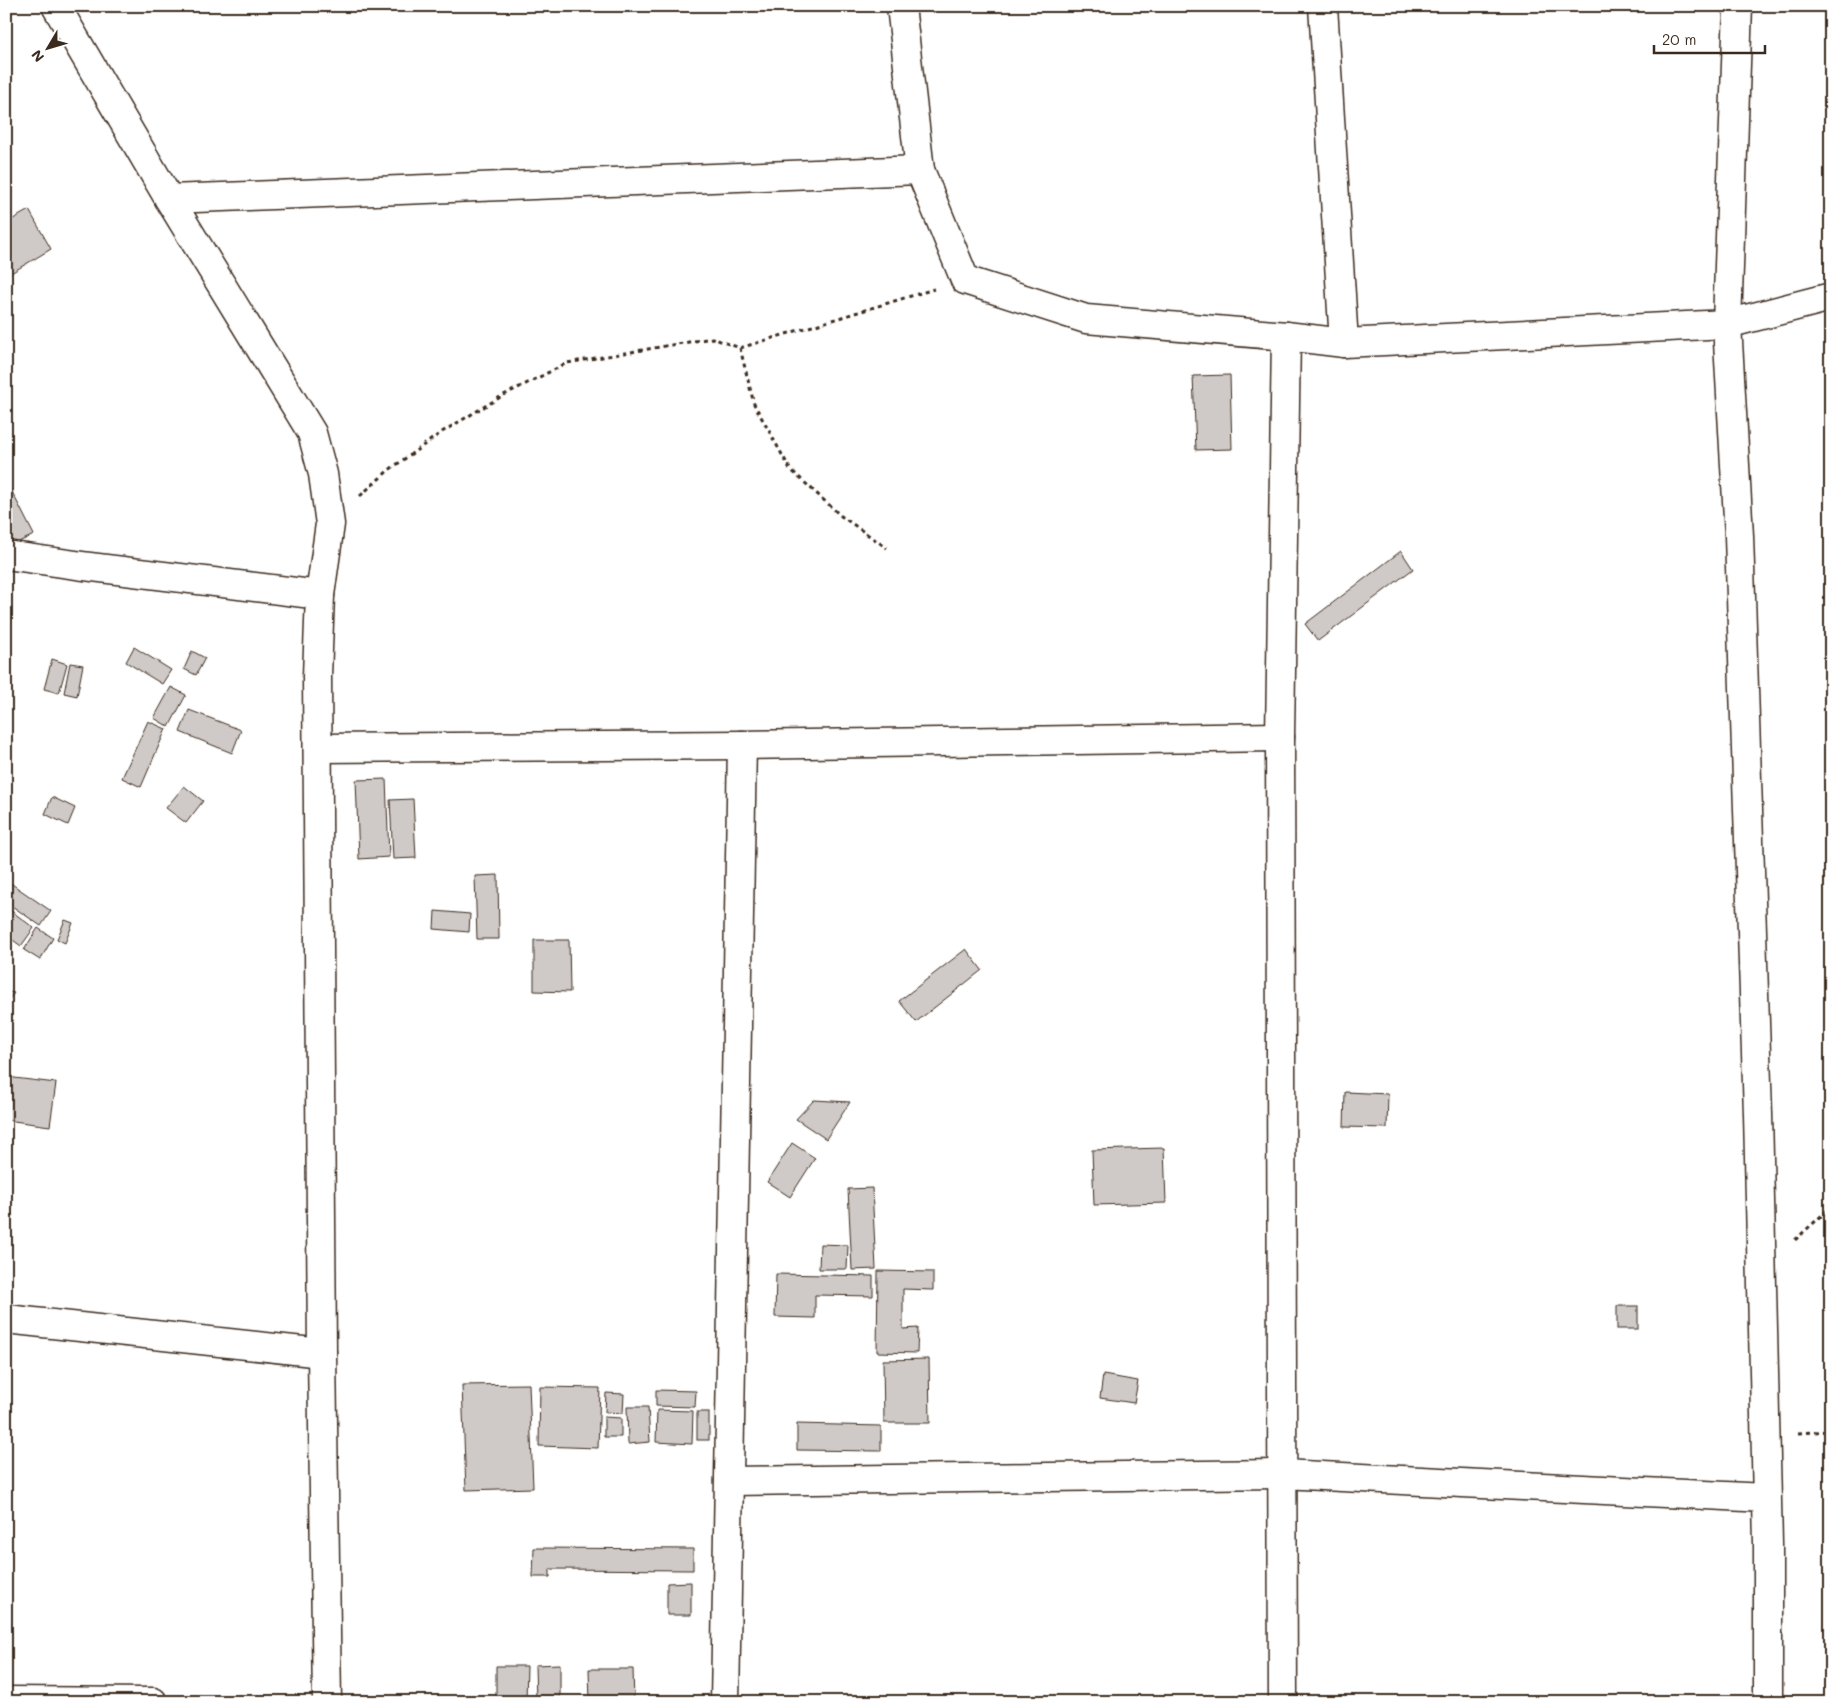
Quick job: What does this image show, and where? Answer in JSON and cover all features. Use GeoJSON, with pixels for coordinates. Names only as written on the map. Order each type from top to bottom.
{"type":"FeatureCollection","features":[{"type":"Feature","properties":{"kind":"street"},"geometry":{"type":"LineString","coordinates":[[56,6],[169,199],[312,433],[323,474],[330,524],[320,595],[317,676],[326,1702]]}},
{"type":"Feature","properties":{"kind":"street"},"geometry":{"type":"LineString","coordinates":[[901,6],[920,170],[965,280],[1086,319],[1286,336],[1344,344],[1727,324],[1831,297]]}},
{"type":"Feature","properties":{"kind":"street"},"geometry":{"type":"LineString","coordinates":[[1323,6],[1344,344]]}},
{"type":"Feature","properties":{"kind":"street"},"geometry":{"type":"LineString","coordinates":[[1738,6],[1727,324],[1739,536],[1758,1114],[1768,1702]]}},
{"type":"Feature","properties":{"kind":"street"},"geometry":{"type":"LineString","coordinates":[[169,199],[920,170]]}},
{"type":"Feature","properties":{"kind":"street"},"geometry":{"type":"LineString","coordinates":[[1283,1702],[1280,737],[1286,336]]}},
{"type":"Feature","properties":{"kind":"street"},"geometry":{"type":"LineString","coordinates":[[6,555],[320,595]]}},
{"type":"Feature","properties":{"kind":"street"},"geometry":{"type":"LineString","coordinates":[[318,748],[742,745],[1280,737]]}},
{"type":"Feature","properties":{"kind":"street"},"geometry":{"type":"LineString","coordinates":[[725,1702],[742,745]]}},
{"type":"Feature","properties":{"kind":"street"},"geometry":{"type":"LineString","coordinates":[[6,1319],[322,1353]]}},
{"type":"Feature","properties":{"kind":"street"},"geometry":{"type":"LineString","coordinates":[[729,1481],[1282,1474],[1766,1498]]}},
{"type":"Feature","properties":{"kind":"street"},"geometry":{"type":"LineString","coordinates":[[6,1701],[153,1702]]}},
{"type":"Feature","properties":{"kind":"path"},"geometry":{"type":"LineString","coordinates":[[330,524],[388,470],[442,432],[502,396],[567,363],[712,338],[740,348],[965,280]]}},
{"type":"Feature","properties":{"kind":"path"},"geometry":{"type":"LineString","coordinates":[[740,348],[754,404],[790,469],[841,516],[887,548]]}},
{"type":"Feature","properties":{"kind":"building"},"geometry":{"type":"Polygon","coordinates":[[[29,210],[51,249],[6,276],[6,223],[29,210]]]}},
{"type":"Feature","properties":{"kind":"building"},"geometry":{"type":"Polygon","coordinates":[[[1230,375],[1232,449],[1196,450],[1193,376],[1230,375]]]}},
{"type":"Feature","properties":{"kind":"building"},"geometry":{"type":"Polygon","coordinates":[[[6,480],[34,535],[14,544],[6,529],[6,480]]]}},
{"type":"Feature","properties":{"kind":"building"},"geometry":{"type":"Polygon","coordinates":[[[1401,551],[1413,569],[1318,641],[1305,624],[1401,551]]]}},
{"type":"Feature","properties":{"kind":"building"},"geometry":{"type":"Polygon","coordinates":[[[134,647],[171,670],[162,684],[126,662],[134,647]]]}},
{"type":"Feature","properties":{"kind":"building"},"geometry":{"type":"Polygon","coordinates":[[[192,651],[205,658],[196,675],[184,669],[192,651]]]}},
{"type":"Feature","properties":{"kind":"building"},"geometry":{"type":"Polygon","coordinates":[[[52,659],[67,664],[59,693],[44,689],[52,659]]]}},
{"type":"Feature","properties":{"kind":"building"},"geometry":{"type":"Polygon","coordinates":[[[70,663],[83,665],[77,696],[64,693],[70,663]]]}},
{"type":"Feature","properties":{"kind":"building"},"geometry":{"type":"Polygon","coordinates":[[[171,687],[186,695],[169,727],[154,718],[171,687]]]}},
{"type":"Feature","properties":{"kind":"building"},"geometry":{"type":"Polygon","coordinates":[[[189,710],[241,730],[232,753],[180,732],[189,710]]]}},
{"type":"Feature","properties":{"kind":"building"},"geometry":{"type":"Polygon","coordinates":[[[148,721],[166,729],[141,787],[122,778],[148,721]]]}},
{"type":"Feature","properties":{"kind":"building"},"geometry":{"type":"Polygon","coordinates":[[[386,779],[389,857],[359,859],[356,780],[386,779]]]}},
{"type":"Feature","properties":{"kind":"building"},"geometry":{"type":"Polygon","coordinates":[[[184,786],[203,801],[186,823],[166,808],[184,786]]]}},
{"type":"Feature","properties":{"kind":"building"},"geometry":{"type":"Polygon","coordinates":[[[52,797],[75,808],[68,825],[45,814],[52,797]]]}},
{"type":"Feature","properties":{"kind":"building"},"geometry":{"type":"Polygon","coordinates":[[[413,799],[416,858],[393,859],[390,800],[413,799]]]}},
{"type":"Feature","properties":{"kind":"building"},"geometry":{"type":"Polygon","coordinates":[[[498,875],[499,939],[477,939],[475,876],[498,875]]]}},
{"type":"Feature","properties":{"kind":"building"},"geometry":{"type":"Polygon","coordinates":[[[6,880],[51,911],[41,926],[6,902],[6,880]]]}},
{"type":"Feature","properties":{"kind":"building"},"geometry":{"type":"Polygon","coordinates":[[[6,907],[34,928],[21,946],[6,935],[6,907]]]}},
{"type":"Feature","properties":{"kind":"building"},"geometry":{"type":"Polygon","coordinates":[[[435,911],[470,914],[469,932],[434,929],[435,911]]]}},
{"type":"Feature","properties":{"kind":"building"},"geometry":{"type":"Polygon","coordinates":[[[65,920],[73,923],[65,943],[57,939],[65,920]]]}},
{"type":"Feature","properties":{"kind":"building"},"geometry":{"type":"Polygon","coordinates":[[[38,928],[53,938],[40,960],[24,950],[38,928]]]}},
{"type":"Feature","properties":{"kind":"building"},"geometry":{"type":"Polygon","coordinates":[[[534,940],[569,940],[570,992],[534,991],[534,940]]]}},
{"type":"Feature","properties":{"kind":"building"},"geometry":{"type":"Polygon","coordinates":[[[966,949],[982,970],[916,1022],[899,1001],[966,949]]]}},
{"type":"Feature","properties":{"kind":"building"},"geometry":{"type":"Polygon","coordinates":[[[6,991],[14,993],[6,1003],[6,991]]]}},
{"type":"Feature","properties":{"kind":"building"},"geometry":{"type":"Polygon","coordinates":[[[6,1077],[56,1083],[50,1126],[6,1120],[6,1077]]]}},
{"type":"Feature","properties":{"kind":"building"},"geometry":{"type":"Polygon","coordinates":[[[1345,1092],[1388,1094],[1387,1128],[1344,1127],[1345,1092]]]}},
{"type":"Feature","properties":{"kind":"building"},"geometry":{"type":"Polygon","coordinates":[[[814,1100],[850,1102],[826,1139],[796,1119],[814,1100]]]}},
{"type":"Feature","properties":{"kind":"building"},"geometry":{"type":"Polygon","coordinates":[[[792,1143],[815,1158],[790,1197],[767,1182],[792,1143]]]}},
{"type":"Feature","properties":{"kind":"building"},"geometry":{"type":"Polygon","coordinates":[[[1164,1148],[1166,1203],[1094,1205],[1092,1150],[1164,1148]]]}},
{"type":"Feature","properties":{"kind":"building"},"geometry":{"type":"Polygon","coordinates":[[[872,1188],[876,1269],[852,1270],[848,1189],[872,1188]]]}},
{"type":"Feature","properties":{"kind":"building"},"geometry":{"type":"Polygon","coordinates":[[[820,1244],[848,1245],[847,1269],[819,1269],[820,1244]]]}},
{"type":"Feature","properties":{"kind":"building"},"geometry":{"type":"Polygon","coordinates":[[[878,1271],[933,1272],[933,1290],[903,1289],[903,1329],[918,1328],[917,1353],[877,1352],[878,1271]]]}},
{"type":"Feature","properties":{"kind":"building"},"geometry":{"type":"Polygon","coordinates":[[[776,1274],[873,1276],[873,1296],[815,1295],[815,1318],[775,1317],[776,1274]]]}},
{"type":"Feature","properties":{"kind":"building"},"geometry":{"type":"Polygon","coordinates":[[[1617,1306],[1638,1306],[1638,1329],[1617,1329],[1617,1306]]]}},
{"type":"Feature","properties":{"kind":"building"},"geometry":{"type":"Polygon","coordinates":[[[929,1359],[930,1423],[884,1423],[883,1360],[929,1359]]]}},
{"type":"Feature","properties":{"kind":"building"},"geometry":{"type":"Polygon","coordinates":[[[1103,1375],[1138,1381],[1134,1403],[1100,1398],[1103,1375]]]}},
{"type":"Feature","properties":{"kind":"building"},"geometry":{"type":"Polygon","coordinates":[[[529,1384],[533,1488],[466,1490],[462,1385],[529,1384]]]}},
{"type":"Feature","properties":{"kind":"building"},"geometry":{"type":"Polygon","coordinates":[[[540,1387],[600,1388],[598,1448],[539,1446],[540,1387]]]}},
{"type":"Feature","properties":{"kind":"building"},"geometry":{"type":"Polygon","coordinates":[[[656,1390],[696,1391],[695,1407],[656,1406],[656,1390]]]}},
{"type":"Feature","properties":{"kind":"building"},"geometry":{"type":"Polygon","coordinates":[[[606,1393],[624,1394],[623,1413],[605,1412],[606,1393]]]}},
{"type":"Feature","properties":{"kind":"building"},"geometry":{"type":"Polygon","coordinates":[[[627,1407],[648,1407],[650,1442],[628,1444],[627,1407]]]}},
{"type":"Feature","properties":{"kind":"building"},"geometry":{"type":"Polygon","coordinates":[[[657,1410],[693,1411],[692,1444],[656,1442],[657,1410]]]}},
{"type":"Feature","properties":{"kind":"building"},"geometry":{"type":"Polygon","coordinates":[[[697,1412],[709,1412],[709,1440],[697,1440],[697,1412]]]}},
{"type":"Feature","properties":{"kind":"building"},"geometry":{"type":"Polygon","coordinates":[[[604,1417],[621,1418],[621,1437],[604,1437],[604,1417]]]}},
{"type":"Feature","properties":{"kind":"building"},"geometry":{"type":"Polygon","coordinates":[[[797,1424],[881,1426],[881,1451],[797,1450],[797,1424]]]}},
{"type":"Feature","properties":{"kind":"building"},"geometry":{"type":"Polygon","coordinates":[[[534,1548],[693,1549],[693,1570],[550,1569],[550,1577],[533,1577],[534,1548]]]}},
{"type":"Feature","properties":{"kind":"building"},"geometry":{"type":"Polygon","coordinates":[[[691,1582],[691,1615],[667,1615],[667,1583],[691,1582]]]}},
{"type":"Feature","properties":{"kind":"building"},"geometry":{"type":"Polygon","coordinates":[[[560,1664],[560,1702],[536,1702],[535,1665],[560,1664]]]}},
{"type":"Feature","properties":{"kind":"building"},"geometry":{"type":"Polygon","coordinates":[[[496,1666],[527,1666],[526,1701],[496,1701],[496,1666]]]}},
{"type":"Feature","properties":{"kind":"building"},"geometry":{"type":"Polygon","coordinates":[[[589,1669],[633,1669],[634,1702],[590,1702],[589,1669]]]}}]}
